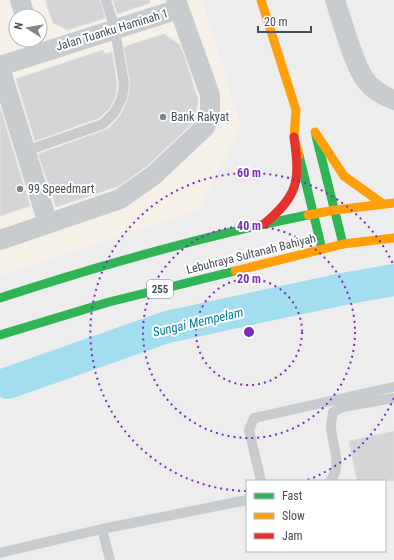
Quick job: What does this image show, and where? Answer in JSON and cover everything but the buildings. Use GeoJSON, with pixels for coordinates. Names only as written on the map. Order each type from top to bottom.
{"type":"FeatureCollection","features":[{"type":"Feature","properties":{"kind":"main road"},"geometry":{"type":"LineString","coordinates":[[261,0],[296,110],[310,127],[344,176],[383,204]]}},
{"type":"Feature","properties":{"kind":"main road"},"geometry":{"type":"LineString","coordinates":[[263,224],[279,212],[292,196],[298,177],[294,137],[296,110]]}},
{"type":"Feature","properties":{"kind":"main road"},"geometry":{"type":"LineString","coordinates":[[310,127],[344,244]]}},
{"type":"Feature","properties":{"kind":"main road"},"geometry":{"type":"LineString","coordinates":[[294,137],[322,249]]}},
{"type":"Feature","properties":{"kind":"main road","name":"Lebuhraya Sultanah Bahiyah"},"geometry":{"type":"LineString","coordinates":[[0,298],[99,266],[263,224],[335,210],[394,203]]}},
{"type":"Feature","properties":{"kind":"main road","name":"Lebuhraya Sultanah Bahiyah"},"geometry":{"type":"LineString","coordinates":[[0,338],[4,334],[109,302],[344,244],[394,238]]}},
{"type":"Feature","properties":{"kind":"street"},"geometry":{"type":"LineString","coordinates":[[335,0],[359,68],[366,81],[376,91],[394,100]]}},
{"type":"Feature","properties":{"kind":"street","name":"Jalan Tuanku Haminah 1"},"geometry":{"type":"LineString","coordinates":[[48,44],[115,30],[177,5]]}},
{"type":"Feature","properties":{"kind":"street"},"geometry":{"type":"LineString","coordinates":[[0,240],[120,200],[138,188],[205,127],[210,113],[210,95],[177,5]]}},
{"type":"Feature","properties":{"kind":"street","name":"Jalan Tuanku Haminah 1"},"geometry":{"type":"LineString","coordinates":[[0,67],[33,48]]}},
{"type":"Feature","properties":{"kind":"street"},"geometry":{"type":"LineString","coordinates":[[0,67],[48,224]]}},
{"type":"Feature","properties":{"kind":"lane"},"geometry":{"type":"LineString","coordinates":[[26,151],[103,124],[114,114],[122,98],[124,84],[115,30],[106,0]]}},
{"type":"Feature","properties":{"kind":"lane"},"geometry":{"type":"LineString","coordinates":[[260,480],[249,430],[254,418],[394,386]]}},
{"type":"Feature","properties":{"kind":"lane"},"geometry":{"type":"LineString","coordinates":[[331,480],[334,476],[337,459],[331,425],[333,412],[343,407],[394,398]]}},
{"type":"Feature","properties":{"kind":"lane"},"geometry":{"type":"LineString","coordinates":[[0,553],[102,529],[246,500]]}},
{"type":"Feature","properties":{"kind":"lane"},"geometry":{"type":"LineString","coordinates":[[102,529],[110,560]]}},
{"type":"Feature","properties":{"kind":"shaded area"},"geometry":{"type":"Polygon","coordinates":[[[0,0],[202,0],[241,127],[198,211],[0,275],[0,0]]]}},
{"type":"Feature","properties":{"kind":"waterway","name":"Sungai Mempelam"},"geometry":{"type":"LineString","coordinates":[[8,383],[167,327],[343,289],[394,280]]}},
{"type":"Feature","properties":{"kind":"traffic: fast"},"geometry":{"type":"LineString","coordinates":[[316,136],[343,244]]}},
{"type":"Feature","properties":{"kind":"traffic: fast"},"geometry":{"type":"LineString","coordinates":[[299,155],[322,249]]}},
{"type":"Feature","properties":{"kind":"traffic: fast"},"geometry":{"type":"LineString","coordinates":[[0,298],[152,252],[230,232],[308,215]]}},
{"type":"Feature","properties":{"kind":"traffic: fast"},"geometry":{"type":"LineString","coordinates":[[0,335],[109,302],[235,271]]}},
{"type":"Feature","properties":{"kind":"traffic: slow"},"geometry":{"type":"LineString","coordinates":[[261,0],[296,110],[294,137],[299,155]]}},
{"type":"Feature","properties":{"kind":"traffic: slow"},"geometry":{"type":"LineString","coordinates":[[315,132],[344,176],[383,204]]}},
{"type":"Feature","properties":{"kind":"traffic: slow"},"geometry":{"type":"LineString","coordinates":[[308,215],[335,210],[394,203]]}},
{"type":"Feature","properties":{"kind":"traffic: slow"},"geometry":{"type":"LineString","coordinates":[[235,271],[343,244],[394,238]]}},
{"type":"Feature","properties":{"kind":"traffic: jam"},"geometry":{"type":"LineString","coordinates":[[264,224],[276,214],[284,204],[294,186],[297,165],[294,137]]}},
{"type":"Feature","properties":{"kind":"place","name":"Bank Rakyat"},"geometry":{"type":"Point","coordinates":[163,117]}},
{"type":"Feature","properties":{"kind":"place","name":"99 Speedmart"},"geometry":{"type":"Point","coordinates":[20,189]}}]}
